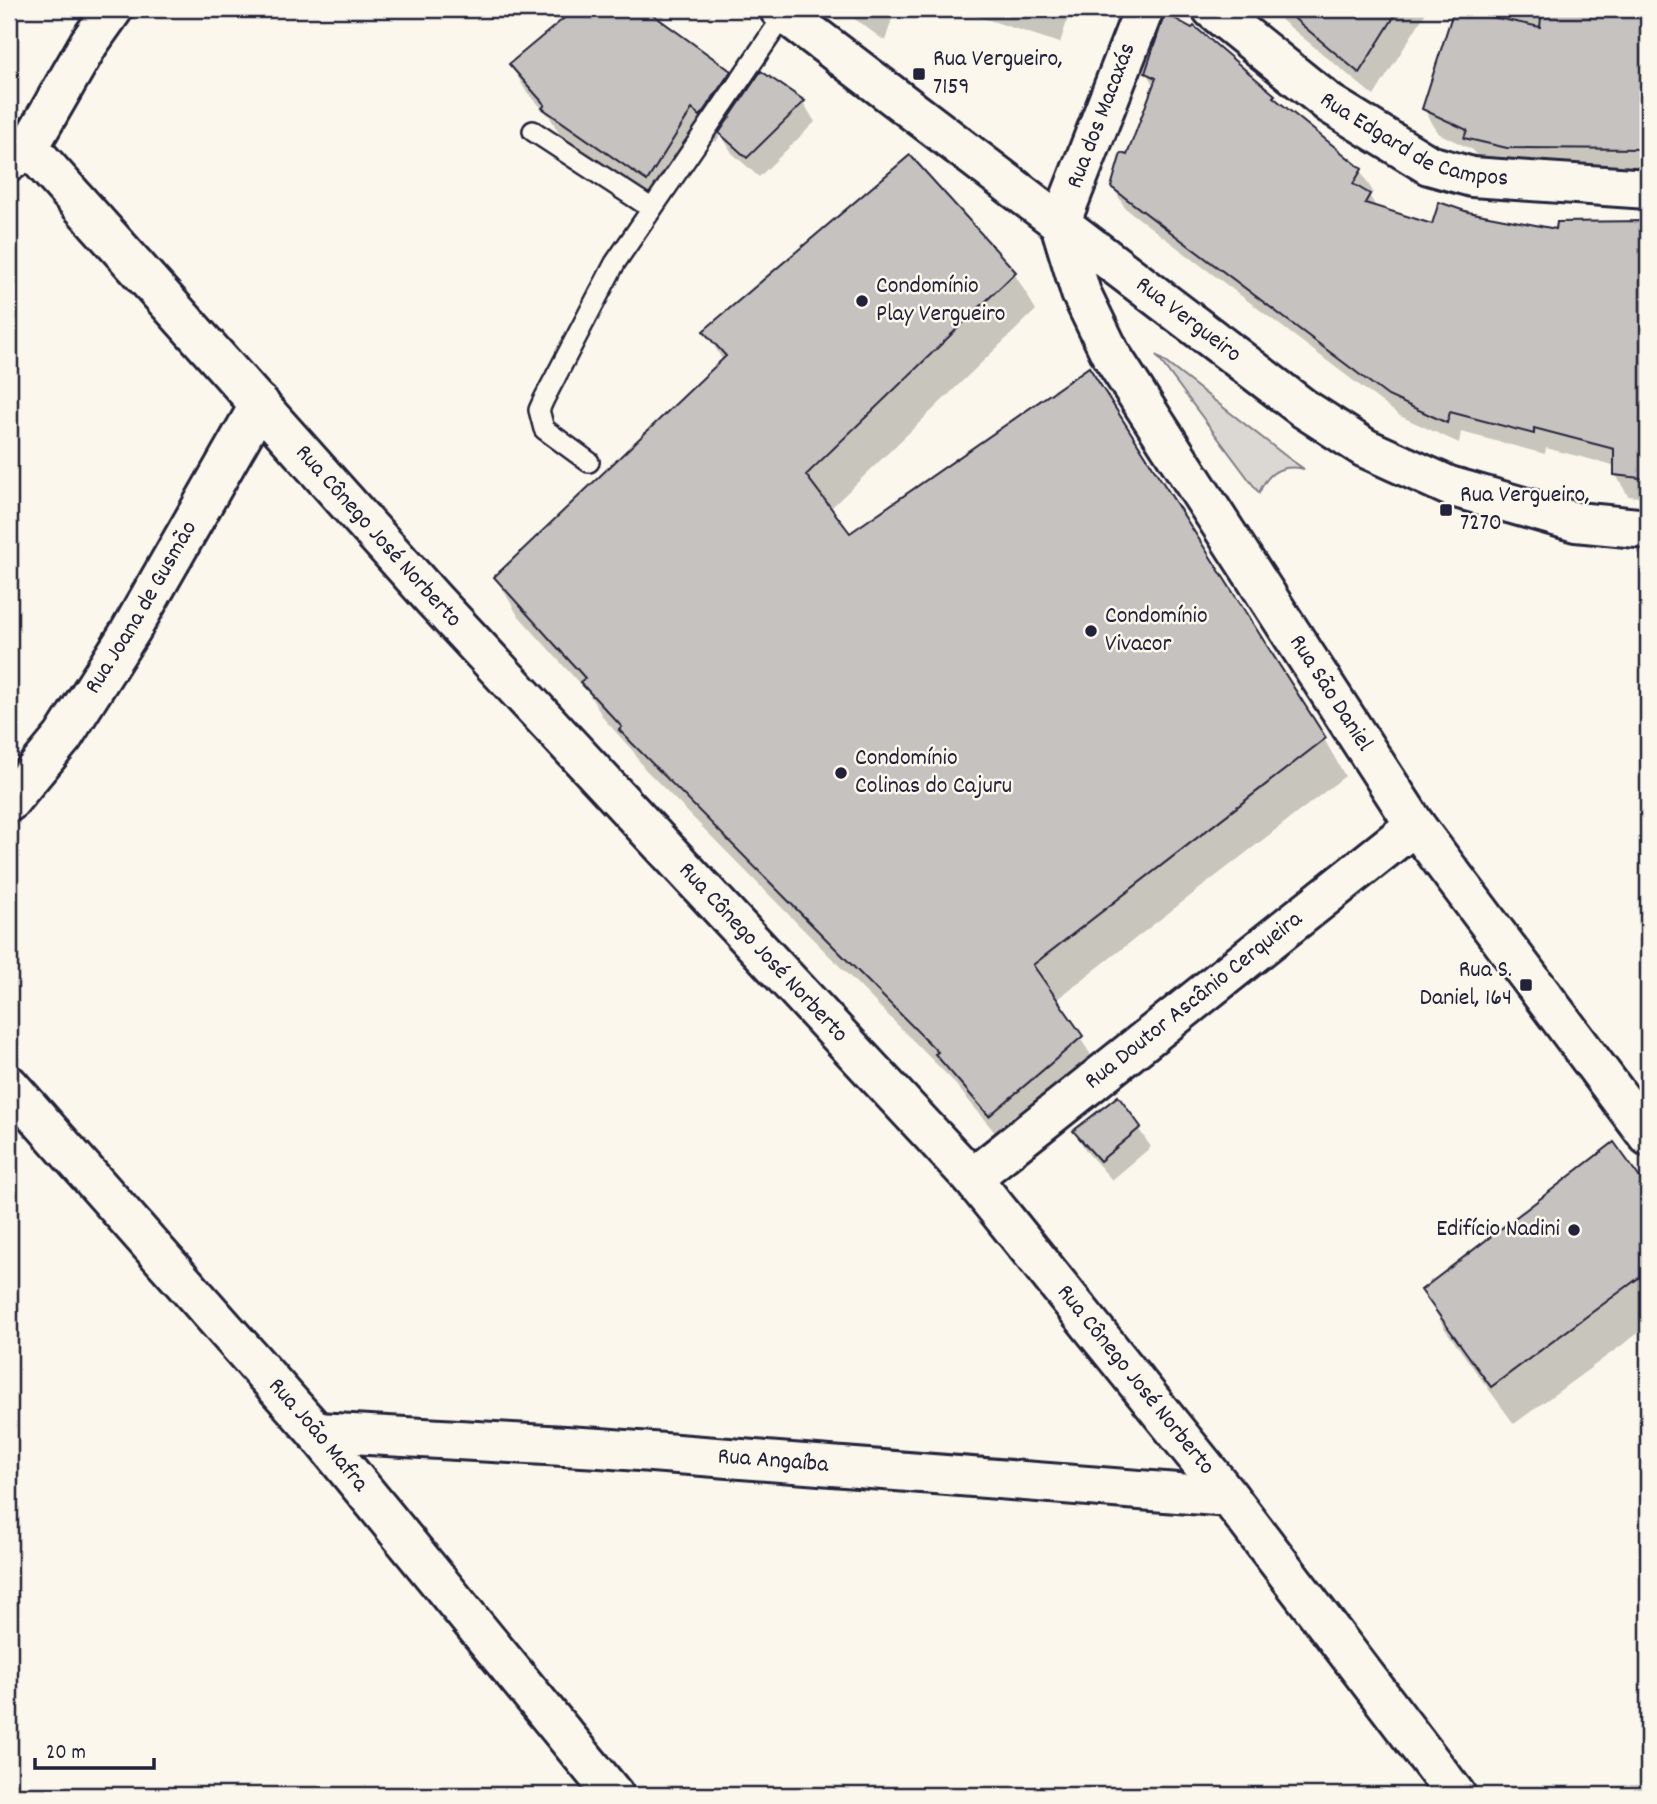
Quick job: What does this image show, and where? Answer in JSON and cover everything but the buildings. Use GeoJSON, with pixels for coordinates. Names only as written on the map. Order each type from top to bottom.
{"type":"FeatureCollection","features":[{"type":"Feature","properties":{"kind":"street"},"geometry":{"type":"LineString","coordinates":[[19,155],[113,9]]}},
{"type":"Feature","properties":{"kind":"street","name":"Rua dos Macaxás"},"geometry":{"type":"LineString","coordinates":[[1060,224],[1144,9]]}},
{"type":"Feature","properties":{"kind":"street","name":"Rua Edgard de Campos"},"geometry":{"type":"LineString","coordinates":[[1212,9],[1330,104],[1429,165],[1472,177],[1648,189]]}},
{"type":"Feature","properties":{"kind":"street","name":"Rua Vergueiro"},"geometry":{"type":"LineString","coordinates":[[782,11],[1303,408],[1365,448],[1449,486],[1576,522],[1648,529]]}},
{"type":"Feature","properties":{"kind":"street","name":"Rua Cônego José Norberto"},"geometry":{"type":"LineString","coordinates":[[19,155],[260,404],[433,599],[972,1178],[1229,1497],[1456,1795]]}},
{"type":"Feature","properties":{"kind":"street","name":"Rua São Daniel"},"geometry":{"type":"LineString","coordinates":[[1060,224],[1081,293],[1110,353],[1415,825],[1648,1136]]}},
{"type":"Feature","properties":{"kind":"street","name":"Rua Joana de Gusmão"},"geometry":{"type":"LineString","coordinates":[[9,802],[63,737],[131,630],[260,404]]}},
{"type":"Feature","properties":{"kind":"street","name":"Rua Doutor Ascânio Cerqueira"},"geometry":{"type":"LineString","coordinates":[[972,1178],[1415,825]]}},
{"type":"Feature","properties":{"kind":"street","name":"Rua João Mafra"},"geometry":{"type":"LineString","coordinates":[[9,1085],[316,1432],[614,1795]]}},
{"type":"Feature","properties":{"kind":"street","name":"Rua Angaíba"},"geometry":{"type":"LineString","coordinates":[[316,1432],[600,1448],[1229,1497]]}},
{"type":"Feature","properties":{"kind":"lane"},"geometry":{"type":"LineString","coordinates":[[589,462],[544,429],[539,410],[615,262],[782,11]]}},
{"type":"Feature","properties":{"kind":"lane"},"geometry":{"type":"LineString","coordinates":[[533,131],[651,208]]}},
{"type":"Feature","properties":{"kind":"shaded area"},"geometry":{"type":"Polygon","coordinates":[[[1156,355],[1304,469],[1289,468],[1276,472],[1266,480],[1259,493],[1156,355]]]}},
{"type":"Feature","properties":{"kind":"place","name":"Rua Vergueiro, 7159"},"geometry":{"type":"Point","coordinates":[919,74]}},
{"type":"Feature","properties":{"kind":"place","name":"Condomínio Play Vergueiro"},"geometry":{"type":"Point","coordinates":[862,301]}},
{"type":"Feature","properties":{"kind":"place","name":"Rua Vergueiro, 7270"},"geometry":{"type":"Point","coordinates":[1446,510]}},
{"type":"Feature","properties":{"kind":"place","name":"Condomínio Vivacor"},"geometry":{"type":"Point","coordinates":[1091,631]}},
{"type":"Feature","properties":{"kind":"place","name":"Condomínio Colinas do Cajuru"},"geometry":{"type":"Point","coordinates":[841,773]}},
{"type":"Feature","properties":{"kind":"place","name":"Rua S. Daniel, 164"},"geometry":{"type":"Point","coordinates":[1526,985]}},
{"type":"Feature","properties":{"kind":"place","name":"Edifício Nadini"},"geometry":{"type":"Point","coordinates":[1574,1230]}}]}
